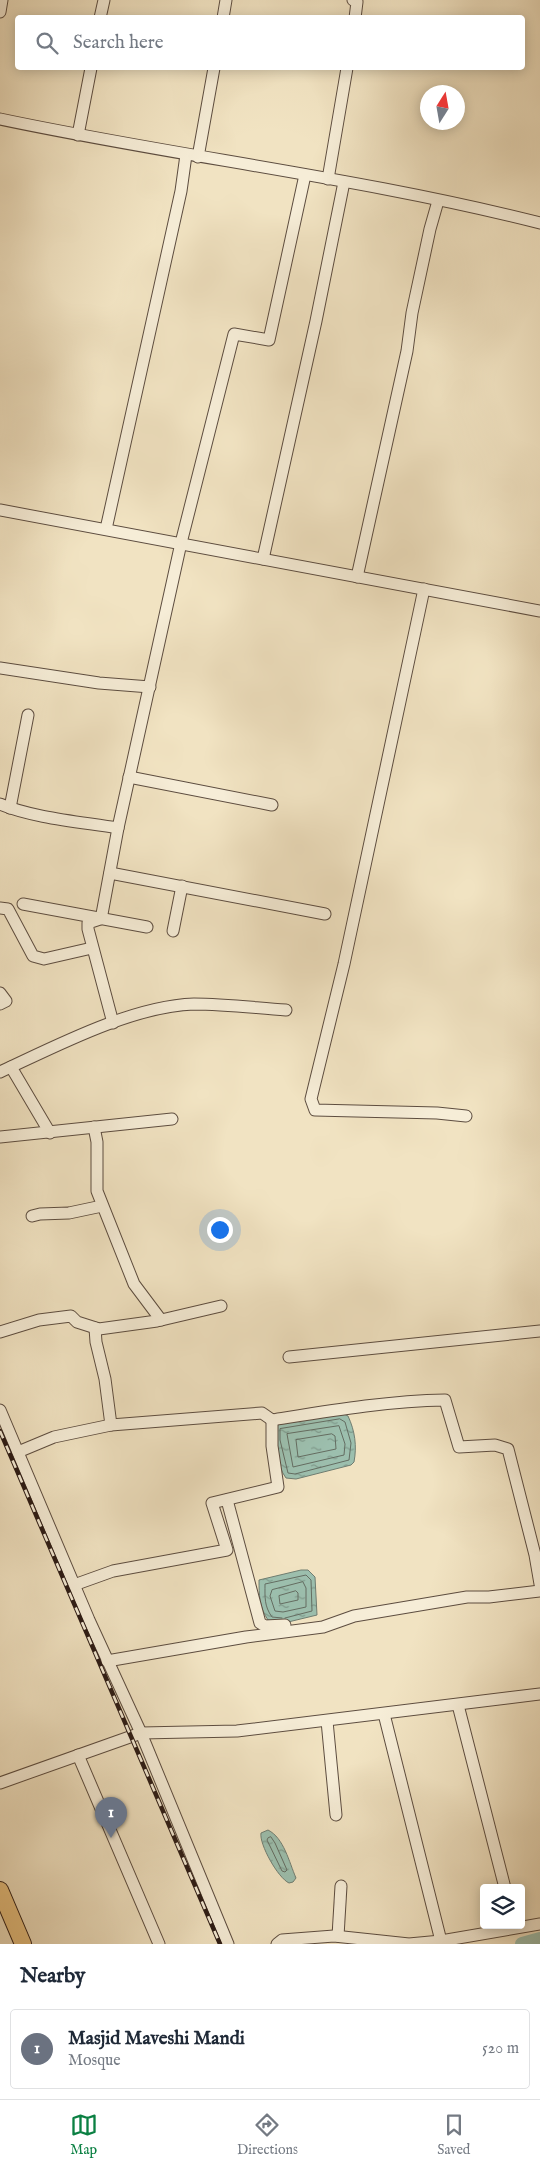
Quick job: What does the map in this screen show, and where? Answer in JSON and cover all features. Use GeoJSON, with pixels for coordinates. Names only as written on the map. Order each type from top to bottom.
{"type":"FeatureCollection","features":[{"type":"Feature","properties":{"kind":"highway"},"geometry":{"type":"LineString","coordinates":[[0,1890],[6,1917],[23,1944]]}},
{"type":"Feature","properties":{"kind":"street"},"geometry":{"type":"LineString","coordinates":[[0,12],[2,0]]}},
{"type":"Feature","properties":{"kind":"street"},"geometry":{"type":"LineString","coordinates":[[101,15],[104,0]]}},
{"type":"Feature","properties":{"kind":"street"},"geometry":{"type":"LineString","coordinates":[[224,15],[226,0]]}},
{"type":"Feature","properties":{"kind":"street"},"geometry":{"type":"LineString","coordinates":[[353,0],[357,2],[355,15]]}},
{"type":"Feature","properties":{"kind":"street"},"geometry":{"type":"LineString","coordinates":[[78,135],[91,70]]}},
{"type":"Feature","properties":{"kind":"street"},"geometry":{"type":"LineString","coordinates":[[106,529],[177,209],[214,70]]}},
{"type":"Feature","properties":{"kind":"street"},"geometry":{"type":"LineString","coordinates":[[328,179],[347,70]]}},
{"type":"Feature","properties":{"kind":"street"},"geometry":{"type":"LineString","coordinates":[[0,119],[192,156],[344,182],[540,223]]}},
{"type":"Feature","properties":{"kind":"street"},"geometry":{"type":"LineString","coordinates":[[100,919],[118,828],[181,543],[234,334],[269,340],[305,175]]}},
{"type":"Feature","properties":{"kind":"street"},"geometry":{"type":"LineString","coordinates":[[263,559],[316,321],[344,182]]}},
{"type":"Feature","properties":{"kind":"street"},"geometry":{"type":"LineString","coordinates":[[357,577],[407,351],[412,313],[426,247],[438,201]]}},
{"type":"Feature","properties":{"kind":"street"},"geometry":{"type":"LineString","coordinates":[[0,510],[540,611]]}},
{"type":"Feature","properties":{"kind":"street"},"geometry":{"type":"LineString","coordinates":[[424,589],[344,964],[311,1099],[315,1110],[437,1113],[466,1116]]}},
{"type":"Feature","properties":{"kind":"street"},"geometry":{"type":"LineString","coordinates":[[0,668],[99,683],[150,687]]}},
{"type":"Feature","properties":{"kind":"street"},"geometry":{"type":"LineString","coordinates":[[28,714],[5,806],[118,828]]}},
{"type":"Feature","properties":{"kind":"street"},"geometry":{"type":"LineString","coordinates":[[129,777],[272,805]]}},
{"type":"Feature","properties":{"kind":"street"},"geometry":{"type":"LineString","coordinates":[[110,873],[325,914]]}},
{"type":"Feature","properties":{"kind":"street"},"geometry":{"type":"LineString","coordinates":[[173,931],[182,886]]}},
{"type":"Feature","properties":{"kind":"street"},"geometry":{"type":"LineString","coordinates":[[23,904],[147,927]]}},
{"type":"Feature","properties":{"kind":"street"},"geometry":{"type":"LineString","coordinates":[[0,908],[8,909],[33,956],[44,959],[92,948]]}},
{"type":"Feature","properties":{"kind":"street"},"geometry":{"type":"LineString","coordinates":[[100,919],[88,923],[92,948],[113,1023]]}},
{"type":"Feature","properties":{"kind":"street"},"geometry":{"type":"LineString","coordinates":[[0,993],[6,1001],[0,1004]]}},
{"type":"Feature","properties":{"kind":"street"},"geometry":{"type":"LineString","coordinates":[[0,1072],[113,1023],[153,1010],[193,1004],[286,1010]]}},
{"type":"Feature","properties":{"kind":"street"},"geometry":{"type":"LineString","coordinates":[[11,1067],[50,1132]]}},
{"type":"Feature","properties":{"kind":"street"},"geometry":{"type":"LineString","coordinates":[[0,1137],[172,1119]]}},
{"type":"Feature","properties":{"kind":"street"},"geometry":{"type":"LineString","coordinates":[[94,1127],[98,1142],[97,1191],[102,1206],[134,1284],[160,1320]]}},
{"type":"Feature","properties":{"kind":"street"},"geometry":{"type":"LineString","coordinates":[[32,1216],[69,1213],[102,1206]]}},
{"type":"Feature","properties":{"kind":"street"},"geometry":{"type":"LineString","coordinates":[[0,1332],[39,1320],[71,1316],[77,1322],[99,1329],[160,1320],[221,1306]]}},
{"type":"Feature","properties":{"kind":"street"},"geometry":{"type":"LineString","coordinates":[[95,1328],[96,1342],[105,1379],[111,1425]]}},
{"type":"Feature","properties":{"kind":"street"},"geometry":{"type":"LineString","coordinates":[[289,1356],[540,1331]]}},
{"type":"Feature","properties":{"kind":"street"},"geometry":{"type":"LineString","coordinates":[[18,1452],[54,1437],[111,1425],[262,1413],[272,1420],[378,1404],[415,1400],[445,1400],[460,1447],[495,1445],[508,1449],[535,1533],[540,1584]]}},
{"type":"Feature","properties":{"kind":"street"},"geometry":{"type":"LineString","coordinates":[[0,1410],[107,1661],[141,1733],[228,1944]]}},
{"type":"Feature","properties":{"kind":"street"},"geometry":{"type":"LineString","coordinates":[[74,1585],[113,1571],[227,1550],[212,1503],[278,1487],[272,1446],[272,1420]]}},
{"type":"Feature","properties":{"kind":"street"},"geometry":{"type":"LineString","coordinates":[[226,1500],[260,1623],[265,1626],[280,1626],[354,1616],[467,1597],[489,1597],[540,1591]]}},
{"type":"Feature","properties":{"kind":"street"},"geometry":{"type":"LineString","coordinates":[[107,1661],[246,1637],[324,1627],[354,1616]]}},
{"type":"Feature","properties":{"kind":"street"},"geometry":{"type":"LineString","coordinates":[[0,1783],[141,1733],[237,1732],[540,1694]]}},
{"type":"Feature","properties":{"kind":"street"},"geometry":{"type":"LineString","coordinates":[[458,1705],[504,1884]]}},
{"type":"Feature","properties":{"kind":"street"},"geometry":{"type":"LineString","coordinates":[[384,1714],[441,1941]]}},
{"type":"Feature","properties":{"kind":"street"},"geometry":{"type":"LineString","coordinates":[[327,1721],[336,1815]]}},
{"type":"Feature","properties":{"kind":"street"},"geometry":{"type":"LineString","coordinates":[[78,1755],[159,1944]]}},
{"type":"Feature","properties":{"kind":"street"},"geometry":{"type":"LineString","coordinates":[[338,1936],[340,1886]]}},
{"type":"Feature","properties":{"kind":"street"},"geometry":{"type":"LineString","coordinates":[[525,1926],[540,1924]]}},
{"type":"Feature","properties":{"kind":"street"},"geometry":{"type":"LineString","coordinates":[[277,1944],[282,1940],[297,1942],[338,1936],[409,1944],[441,1941],[503,1929]]}},
{"type":"Feature","properties":{"kind":"water"},"geometry":{"type":"Polygon","coordinates":[[[344,1414],[348,1416],[354,1433],[354,1462],[351,1465],[296,1479],[286,1478],[278,1460],[276,1425],[344,1414]]]}},
{"type":"Feature","properties":{"kind":"water"},"geometry":{"type":"Polygon","coordinates":[[[308,1570],[315,1577],[317,1615],[284,1623],[268,1620],[261,1605],[259,1580],[308,1570]]]}},
{"type":"Feature","properties":{"kind":"water"},"geometry":{"type":"Polygon","coordinates":[[[268,1830],[282,1844],[296,1878],[293,1882],[289,1883],[280,1875],[266,1852],[261,1833],[268,1830]]]}},
{"type":"Feature","properties":{"kind":"waterway"},"geometry":{"type":"LineString","coordinates":[[522,1944],[540,1939]]}},
{"type":"Feature","properties":{"kind":"railway"},"geometry":{"type":"LineString","coordinates":[[0,1431],[220,1944]]}},
{"type":"Feature","properties":{"kind":"place","name":"Masjid Maveshi Mandi"},"geometry":{"type":"Point","coordinates":[111,1838]}}]}
